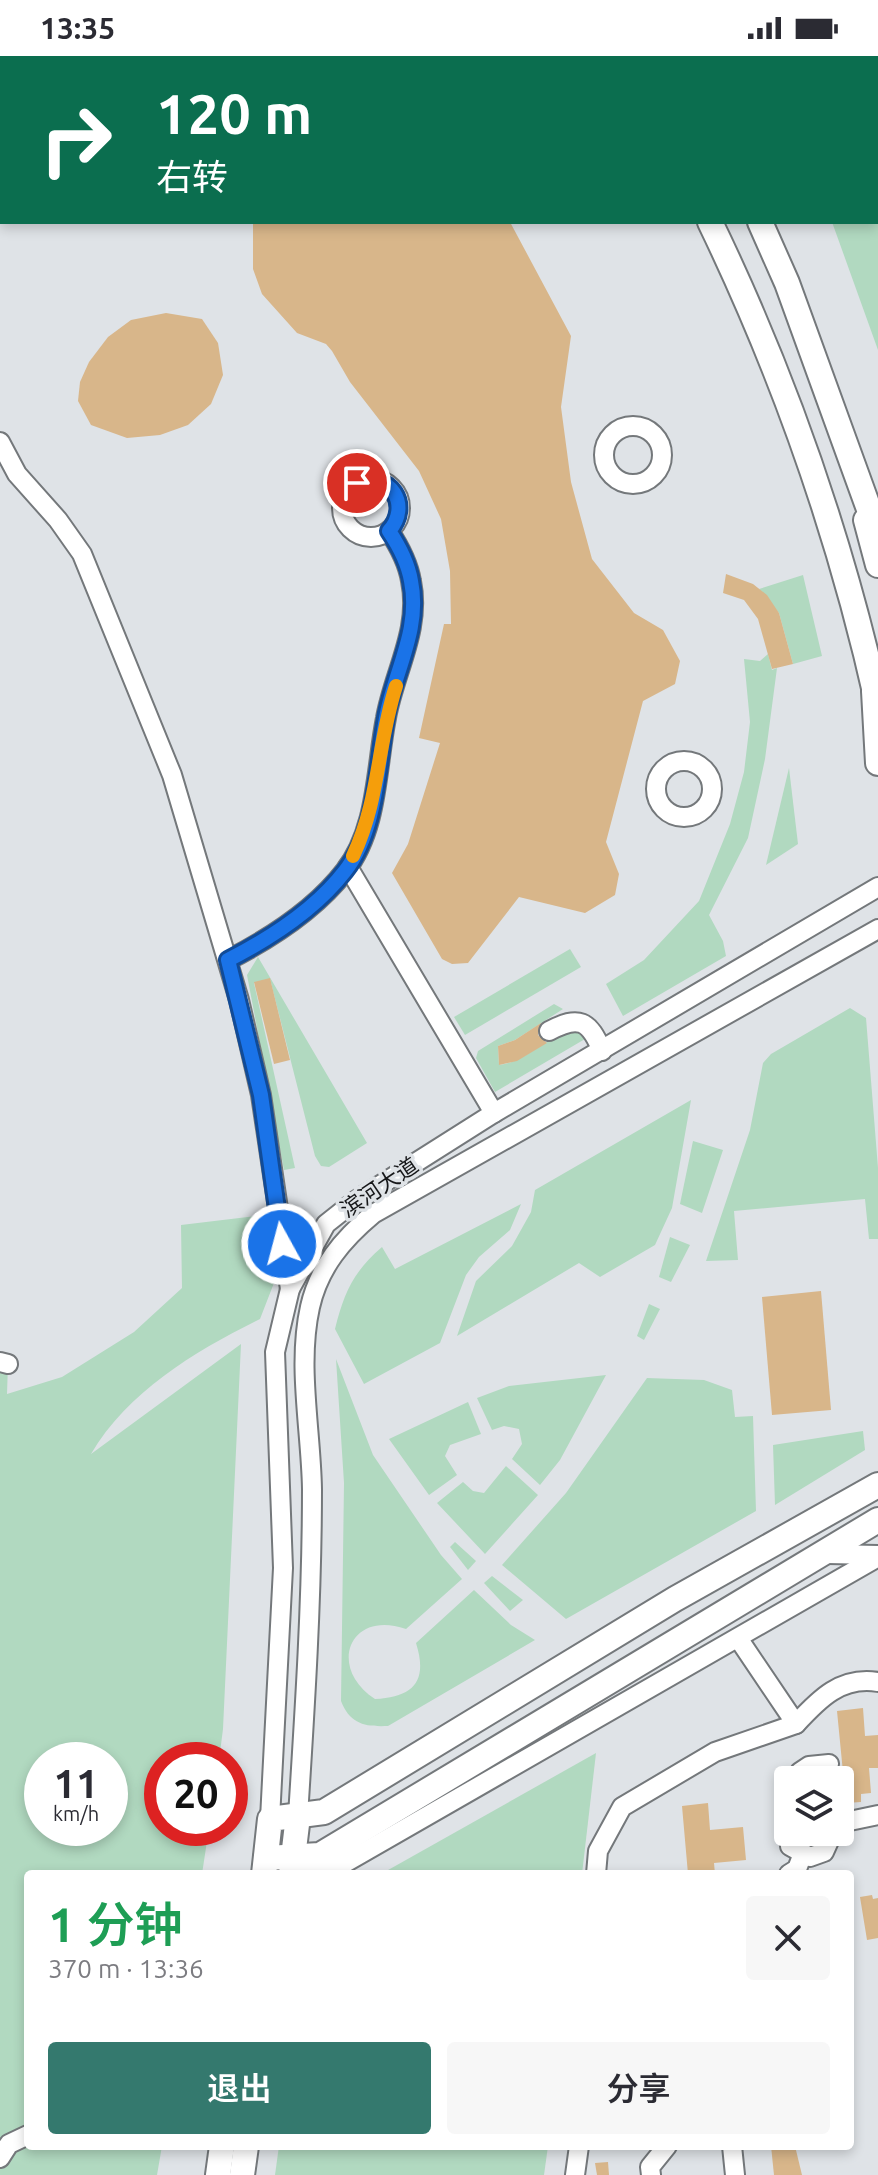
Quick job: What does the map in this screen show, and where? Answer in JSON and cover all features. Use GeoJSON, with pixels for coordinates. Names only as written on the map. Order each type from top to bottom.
{"type":"FeatureCollection","features":[{"type":"Feature","properties":{"kind":"main road"},"geometry":{"type":"LineString","coordinates":[[711,224],[747,298],[817,485],[876,695],[878,763]]}},
{"type":"Feature","properties":{"kind":"main road"},"geometry":{"type":"LineString","coordinates":[[761,224],[787,283],[878,534]]}},
{"type":"Feature","properties":{"kind":"main road"},"geometry":{"type":"LineString","coordinates":[[851,459],[878,565]]}},
{"type":"Feature","properties":{"kind":"main road"},"geometry":{"type":"LineString","coordinates":[[270,1819],[324,1812],[675,1599],[878,1485]]}},
{"type":"Feature","properties":{"kind":"main road"},"geometry":{"type":"LineString","coordinates":[[265,1866],[292,1865],[320,1855],[827,1554],[878,1520]]}},
{"type":"Feature","properties":{"kind":"main road","name":"滨河大道"},"geometry":{"type":"LineString","coordinates":[[292,1865],[298,1816]]}},
{"type":"Feature","properties":{"kind":"main road","name":"滨河大道"},"geometry":{"type":"LineString","coordinates":[[265,1866],[270,1819]]}},
{"type":"Feature","properties":{"kind":"main road"},"geometry":{"type":"LineString","coordinates":[[218,2175],[221,2150]]}},
{"type":"Feature","properties":{"kind":"main road"},"geometry":{"type":"LineString","coordinates":[[242,2175],[245,2150]]}},
{"type":"Feature","properties":{"kind":"street"},"geometry":{"type":"LineString","coordinates":[[0,442],[17,474],[58,520],[82,554],[172,775],[228,960],[261,1095],[290,1289]]}},
{"type":"Feature","properties":{"kind":"street"},"geometry":{"type":"LineString","coordinates":[[228,960],[271,938],[311,905],[348,867],[375,797],[386,716],[411,636],[412,582],[401,550],[389,531]]}},
{"type":"Feature","properties":{"kind":"street"},"geometry":{"type":"LineString","coordinates":[[348,867],[494,1113]]}},
{"type":"Feature","properties":{"kind":"street","name":"滨河大道"},"geometry":{"type":"LineString","coordinates":[[270,1819],[283,1568],[275,1352],[290,1289],[326,1224],[355,1201],[494,1113],[878,887]]}},
{"type":"Feature","properties":{"kind":"street","name":"滨河大道"},"geometry":{"type":"LineString","coordinates":[[298,1816],[312,1576],[311,1450],[305,1340],[315,1294],[324,1271],[344,1239],[373,1214],[878,929]]}},
{"type":"Feature","properties":{"kind":"street"},"geometry":{"type":"LineString","coordinates":[[549,1031],[567,1021],[582,1022],[594,1032],[602,1051]]}},
{"type":"Feature","properties":{"kind":"street"},"geometry":{"type":"LineString","coordinates":[[827,1554],[878,1556]]}},
{"type":"Feature","properties":{"kind":"street"},"geometry":{"type":"LineString","coordinates":[[333,1870],[878,1556]]}},
{"type":"Feature","properties":{"kind":"street"},"geometry":{"type":"LineString","coordinates":[[738,1638],[796,1724]]}},
{"type":"Feature","properties":{"kind":"street"},"geometry":{"type":"LineString","coordinates":[[596,1870],[598,1851],[622,1807],[715,1752],[796,1724],[824,1694],[860,1679],[878,1682]]}},
{"type":"Feature","properties":{"kind":"street"},"geometry":{"type":"LineString","coordinates":[[809,1766],[829,1764]]}},
{"type":"Feature","properties":{"kind":"street"},"geometry":{"type":"LineString","coordinates":[[854,1820],[878,1815]]}},
{"type":"Feature","properties":{"kind":"street"},"geometry":{"type":"LineString","coordinates":[[790,1846],[808,1862],[830,1846]]}},
{"type":"Feature","properties":{"kind":"street"},"geometry":{"type":"LineString","coordinates":[[292,1865],[324,1870]]}},
{"type":"Feature","properties":{"kind":"street"},"geometry":{"type":"LineString","coordinates":[[0,2158],[9,2144],[24,2137]]}},
{"type":"Feature","properties":{"kind":"street"},"geometry":{"type":"LineString","coordinates":[[575,2175],[578,2150]]}},
{"type":"Feature","properties":{"kind":"street"},"geometry":{"type":"LineString","coordinates":[[651,2175],[650,2167],[664,2150]]}},
{"type":"Feature","properties":{"kind":"street"},"geometry":{"type":"LineString","coordinates":[[732,2150],[735,2175]]}},
{"type":"Feature","properties":{"kind":"green space"},"geometry":{"type":"Polygon","coordinates":[[[833,224],[878,224],[878,350],[833,224]]]}},
{"type":"Feature","properties":{"kind":"green space"},"geometry":{"type":"Polygon","coordinates":[[[803,575],[822,656],[793,664],[779,613],[759,589],[803,575]]]}},
{"type":"Feature","properties":{"kind":"green space"},"geometry":{"type":"Polygon","coordinates":[[[768,654],[772,670],[777,668],[765,759],[748,838],[709,915],[723,941],[726,956],[623,1016],[606,984],[644,960],[699,901],[730,824],[744,772],[750,722],[744,659],[760,661],[768,654]]]}},
{"type":"Feature","properties":{"kind":"green space"},"geometry":{"type":"Polygon","coordinates":[[[789,768],[798,844],[766,865],[789,768]]]}},
{"type":"Feature","properties":{"kind":"green space"},"geometry":{"type":"Polygon","coordinates":[[[570,949],[581,967],[465,1035],[454,1017],[570,949]]]}},
{"type":"Feature","properties":{"kind":"green space"},"geometry":{"type":"Polygon","coordinates":[[[258,957],[367,1143],[329,1167],[321,1166],[315,1156],[270,979],[254,983],[295,1168],[284,1170],[247,975],[258,957]]]}},
{"type":"Feature","properties":{"kind":"green space"},"geometry":{"type":"Polygon","coordinates":[[[554,1004],[563,1009],[515,1040],[498,1046],[499,1065],[510,1063],[558,1036],[579,1033],[585,1039],[495,1092],[476,1058],[478,1051],[554,1004]]]}},
{"type":"Feature","properties":{"kind":"green space"},"geometry":{"type":"Polygon","coordinates":[[[850,1008],[866,1018],[878,1168],[878,1239],[869,1239],[865,1199],[734,1211],[738,1260],[706,1261],[750,1130],[763,1063],[771,1054],[850,1008]]]}},
{"type":"Feature","properties":{"kind":"green space"},"geometry":{"type":"Polygon","coordinates":[[[691,1100],[672,1208],[655,1245],[600,1277],[579,1263],[457,1336],[476,1281],[512,1246],[531,1212],[535,1190],[691,1100]]]}},
{"type":"Feature","properties":{"kind":"green space"},"geometry":{"type":"Polygon","coordinates":[[[693,1141],[723,1150],[702,1213],[680,1204],[693,1141]]]}},
{"type":"Feature","properties":{"kind":"green space"},"geometry":{"type":"Polygon","coordinates":[[[521,1204],[510,1230],[479,1257],[466,1275],[440,1343],[364,1384],[335,1329],[346,1294],[364,1265],[382,1247],[395,1269],[521,1204]]]}},
{"type":"Feature","properties":{"kind":"green space"},"geometry":{"type":"Polygon","coordinates":[[[272,1214],[279,1270],[260,1319],[212,1344],[166,1374],[124,1411],[91,1454],[241,1344],[221,1742],[144,1742],[144,1846],[206,1846],[203,1870],[24,1870],[24,2150],[161,2150],[157,2175],[0,2175],[0,1362],[8,1364],[7,1394],[62,1377],[134,1332],[182,1288],[181,1225],[272,1214]]]}},
{"type":"Feature","properties":{"kind":"green space"},"geometry":{"type":"Polygon","coordinates":[[[670,1237],[690,1245],[671,1282],[659,1277],[670,1237]]]}},
{"type":"Feature","properties":{"kind":"green space"},"geometry":{"type":"Polygon","coordinates":[[[649,1304],[660,1309],[644,1340],[637,1336],[649,1304]]]}},
{"type":"Feature","properties":{"kind":"green space"},"geometry":{"type":"Polygon","coordinates":[[[336,1359],[373,1455],[441,1555],[462,1579],[406,1629],[386,1625],[370,1627],[358,1634],[351,1645],[349,1658],[360,1686],[375,1699],[400,1695],[408,1690],[419,1677],[416,1643],[474,1590],[511,1625],[535,1640],[388,1726],[359,1722],[349,1715],[341,1701],[344,1483],[336,1359]]]}},
{"type":"Feature","properties":{"kind":"green space"},"geometry":{"type":"Polygon","coordinates":[[[606,1375],[560,1460],[540,1485],[512,1459],[522,1444],[519,1429],[504,1426],[492,1430],[477,1398],[509,1386],[606,1375]]]}},
{"type":"Feature","properties":{"kind":"green space"},"geometry":{"type":"Polygon","coordinates":[[[647,1378],[704,1380],[732,1390],[735,1417],[753,1416],[756,1511],[566,1619],[502,1565],[566,1493],[647,1378]]]}},
{"type":"Feature","properties":{"kind":"green space"},"geometry":{"type":"Polygon","coordinates":[[[468,1402],[481,1434],[450,1445],[445,1456],[457,1475],[429,1495],[389,1439],[468,1402]]]}},
{"type":"Feature","properties":{"kind":"green space"},"geometry":{"type":"Polygon","coordinates":[[[863,1431],[865,1450],[775,1505],[773,1445],[863,1431]]]}},
{"type":"Feature","properties":{"kind":"green space"},"geometry":{"type":"Polygon","coordinates":[[[506,1466],[538,1495],[485,1554],[437,1503],[463,1482],[473,1491],[484,1493],[506,1466]]]}},
{"type":"Feature","properties":{"kind":"green space"},"geometry":{"type":"Polygon","coordinates":[[[455,1542],[476,1561],[468,1570],[450,1547],[455,1542]]]}},
{"type":"Feature","properties":{"kind":"green space"},"geometry":{"type":"Polygon","coordinates":[[[492,1576],[523,1600],[510,1611],[484,1583],[492,1576]]]}},
{"type":"Feature","properties":{"kind":"green space"},"geometry":{"type":"Polygon","coordinates":[[[596,1753],[582,1870],[388,1870],[596,1753]]]}},
{"type":"Feature","properties":{"kind":"green space"},"geometry":{"type":"Polygon","coordinates":[[[278,2150],[547,2150],[544,2175],[275,2175],[278,2150]]]}},
{"type":"Feature","properties":{"kind":"building"},"geometry":{"type":"Polygon","coordinates":[[[253,224],[511,224],[571,336],[561,407],[571,482],[592,559],[634,613],[663,630],[680,661],[675,684],[643,701],[606,842],[619,874],[615,895],[585,913],[519,897],[468,963],[452,964],[442,959],[392,873],[408,844],[440,743],[419,738],[444,624],[451,624],[450,571],[441,519],[419,471],[350,382],[332,351],[326,344],[297,333],[262,294],[253,269],[253,224]]]}},
{"type":"Feature","properties":{"kind":"building"},"geometry":{"type":"Polygon","coordinates":[[[166,313],[202,319],[218,343],[223,375],[211,404],[188,425],[160,435],[127,438],[91,425],[78,401],[80,382],[89,362],[108,337],[131,320],[166,313]]]}},
{"type":"Feature","properties":{"kind":"building"},"geometry":{"type":"Polygon","coordinates":[[[726,574],[753,584],[767,595],[779,613],[793,664],[772,669],[758,619],[744,600],[723,593],[726,574]]]}},
{"type":"Feature","properties":{"kind":"building"},"geometry":{"type":"Polygon","coordinates":[[[270,978],[290,1060],[274,1064],[254,982],[270,978]]]}},
{"type":"Feature","properties":{"kind":"building"},"geometry":{"type":"Polygon","coordinates":[[[541,1023],[538,1035],[547,1043],[517,1061],[499,1065],[498,1046],[515,1040],[541,1023]]]}},
{"type":"Feature","properties":{"kind":"building"},"geometry":{"type":"Polygon","coordinates":[[[821,1291],[831,1410],[772,1415],[762,1297],[821,1291]]]}},
{"type":"Feature","properties":{"kind":"building"},"geometry":{"type":"Polygon","coordinates":[[[863,1708],[865,1736],[878,1735],[878,1768],[869,1768],[871,1793],[861,1794],[861,1802],[854,1802],[854,1766],[842,1766],[837,1711],[863,1708]]]}},
{"type":"Feature","properties":{"kind":"building"},"geometry":{"type":"Polygon","coordinates":[[[708,1803],[710,1830],[743,1827],[746,1860],[714,1863],[715,1870],[688,1870],[682,1806],[708,1803]]]}},
{"type":"Feature","properties":{"kind":"building"},"geometry":{"type":"Polygon","coordinates":[[[872,1895],[873,1899],[878,1898],[878,1938],[867,1940],[860,1897],[872,1895]]]}},
{"type":"Feature","properties":{"kind":"building"},"geometry":{"type":"Polygon","coordinates":[[[771,2150],[796,2150],[802,2175],[774,2175],[771,2150]]]}},
{"type":"Feature","properties":{"kind":"building"},"geometry":{"type":"Polygon","coordinates":[[[608,2162],[609,2175],[597,2175],[595,2163],[608,2162]]]}},
{"type":"Feature","properties":{"kind":"slow traffic"},"geometry":{"type":"LineString","coordinates":[[353,856],[375,797],[386,716],[396,686]]}},
{"type":"Feature","properties":{"kind":"route"},"geometry":{"type":"LineString","coordinates":[[282,1244],[261,1095],[228,960],[271,938],[311,905],[346,870],[375,797],[386,716],[411,636],[412,582],[401,550],[389,531],[399,515],[398,497],[385,483],[376,480],[357,483]]}}]}
